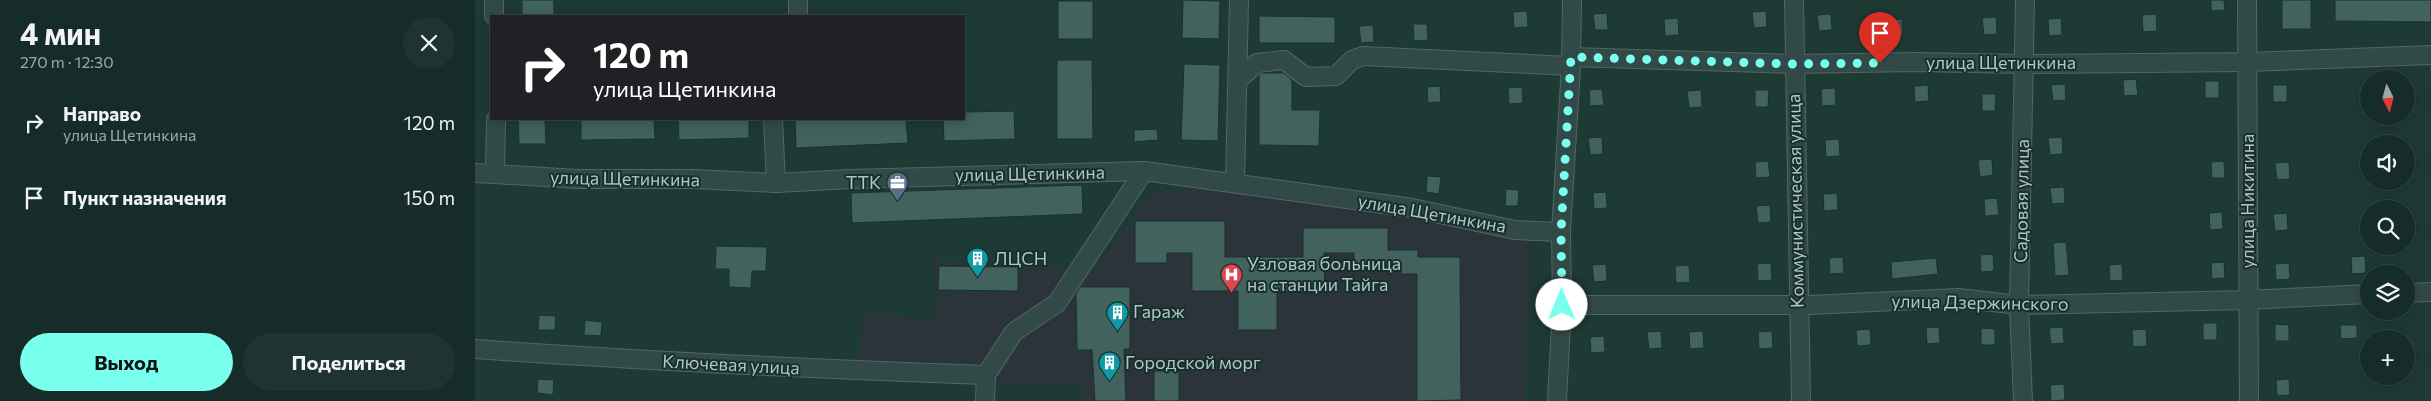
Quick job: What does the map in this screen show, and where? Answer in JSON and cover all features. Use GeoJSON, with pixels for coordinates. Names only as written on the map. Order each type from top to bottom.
{"type":"FeatureCollection","features":[{"type":"Feature","properties":{"kind":"street"},"geometry":{"type":"LineString","coordinates":[[494,0],[494,15]]}},
{"type":"Feature","properties":{"kind":"street"},"geometry":{"type":"LineString","coordinates":[[798,0],[798,15]]}},
{"type":"Feature","properties":{"kind":"street"},"geometry":{"type":"LineString","coordinates":[[1235,183],[1239,80],[1239,0]]}},
{"type":"Feature","properties":{"kind":"street"},"geometry":{"type":"LineString","coordinates":[[1557,401],[1562,305],[1561,232],[1571,62],[1572,0]]}},
{"type":"Feature","properties":{"kind":"street","name":"Коммунистическая улица"},"geometry":{"type":"LineString","coordinates":[[1794,0],[1793,64],[1801,401]]}},
{"type":"Feature","properties":{"kind":"street","name":"Садовая улица"},"geometry":{"type":"LineString","coordinates":[[2023,401],[2019,305],[2025,0]]}},
{"type":"Feature","properties":{"kind":"street","name":"улица Никитина"},"geometry":{"type":"LineString","coordinates":[[2247,0],[2249,401]]}},
{"type":"Feature","properties":{"kind":"street","name":"улица Щетинкина"},"geometry":{"type":"LineString","coordinates":[[1239,80],[1257,63],[1284,60],[1306,77],[1336,76],[1352,60],[1363,56],[1571,62],[1793,64],[2248,62],[2431,56]]}},
{"type":"Feature","properties":{"kind":"street"},"geometry":{"type":"LineString","coordinates":[[495,174],[496,120]]}},
{"type":"Feature","properties":{"kind":"street"},"geometry":{"type":"LineString","coordinates":[[773,120],[776,183]]}},
{"type":"Feature","properties":{"kind":"street"},"geometry":{"type":"LineString","coordinates":[[985,401],[986,375],[1014,332],[1057,303],[1144,171]]}},
{"type":"Feature","properties":{"kind":"street","name":"улица Щетинкина"},"geometry":{"type":"LineString","coordinates":[[475,173],[577,180],[695,179],[776,183],[850,178],[1144,171],[1412,208],[1515,230],[1561,232]]}},
{"type":"Feature","properties":{"kind":"street"},"geometry":{"type":"LineString","coordinates":[[2415,293],[2431,292]]}},
{"type":"Feature","properties":{"kind":"street","name":"улица Дзержинского"},"geometry":{"type":"LineString","coordinates":[[1562,305],[1798,304],[1958,298],[2019,305],[2247,300],[2360,294]]}},
{"type":"Feature","properties":{"kind":"street","name":"Ключевая улица"},"geometry":{"type":"LineString","coordinates":[[475,349],[795,369],[986,375]]}},
{"type":"Feature","properties":{"kind":"shaded area","name":"Узловая больница на станции Тайга"},"geometry":{"type":"Polygon","coordinates":[[[1236,184],[1372,202],[1530,242],[1524,401],[1081,401],[1079,384],[976,385],[857,380],[863,312],[936,320],[933,261],[1021,261],[1093,274],[1151,193],[1236,184]]]}},
{"type":"Feature","properties":{"kind":"building"},"geometry":{"type":"Polygon","coordinates":[[[522,0],[554,0],[554,15],[522,15],[522,0]]]}},
{"type":"Feature","properties":{"kind":"building"},"geometry":{"type":"Polygon","coordinates":[[[1183,0],[1220,1],[1219,39],[1182,38],[1183,0]]]}},
{"type":"Feature","properties":{"kind":"building"},"geometry":{"type":"Polygon","coordinates":[[[2211,0],[2224,0],[2225,10],[2211,11],[2211,0]]]}},
{"type":"Feature","properties":{"kind":"building"},"geometry":{"type":"Polygon","coordinates":[[[2282,0],[2311,0],[2311,29],[2282,29],[2282,0]]]}},
{"type":"Feature","properties":{"kind":"building"},"geometry":{"type":"Polygon","coordinates":[[[2335,0],[2431,0],[2431,22],[2335,21],[2335,0]]]}},
{"type":"Feature","properties":{"kind":"building"},"geometry":{"type":"Polygon","coordinates":[[[1058,1],[1093,1],[1093,39],[1058,39],[1058,1]]]}},
{"type":"Feature","properties":{"kind":"building"},"geometry":{"type":"Polygon","coordinates":[[[1527,11],[1528,27],[1514,28],[1513,12],[1527,11]]]}},
{"type":"Feature","properties":{"kind":"building"},"geometry":{"type":"Polygon","coordinates":[[[1766,11],[1767,27],[1754,28],[1752,12],[1766,11]]]}},
{"type":"Feature","properties":{"kind":"building"},"geometry":{"type":"Polygon","coordinates":[[[1607,13],[1608,30],[1595,30],[1593,14],[1607,13]]]}},
{"type":"Feature","properties":{"kind":"building"},"geometry":{"type":"Polygon","coordinates":[[[1831,14],[1832,30],[1819,31],[1817,15],[1831,14]]]}},
{"type":"Feature","properties":{"kind":"building"},"geometry":{"type":"Polygon","coordinates":[[[2156,14],[2157,31],[2143,32],[2142,15],[2156,14]]]}},
{"type":"Feature","properties":{"kind":"building"},"geometry":{"type":"Polygon","coordinates":[[[1259,16],[1335,17],[1335,43],[1259,43],[1259,16]]]}},
{"type":"Feature","properties":{"kind":"building"},"geometry":{"type":"Polygon","coordinates":[[[1996,17],[1997,34],[1984,35],[1982,18],[1996,17]]]}},
{"type":"Feature","properties":{"kind":"building"},"geometry":{"type":"Polygon","coordinates":[[[1678,18],[1679,35],[1665,36],[1664,19],[1678,18]]]}},
{"type":"Feature","properties":{"kind":"building"},"geometry":{"type":"Polygon","coordinates":[[[2061,18],[2062,35],[2049,36],[2048,19],[2061,18]]]}},
{"type":"Feature","properties":{"kind":"building"},"geometry":{"type":"Polygon","coordinates":[[[1902,19],[1903,35],[1889,36],[1888,20],[1902,19]]]}},
{"type":"Feature","properties":{"kind":"building"},"geometry":{"type":"Polygon","coordinates":[[[1413,24],[1427,24],[1428,40],[1414,41],[1413,24]]]}},
{"type":"Feature","properties":{"kind":"building"},"geometry":{"type":"Polygon","coordinates":[[[1373,25],[1374,42],[1361,43],[1359,26],[1373,25]]]}},
{"type":"Feature","properties":{"kind":"building"},"geometry":{"type":"Polygon","coordinates":[[[1057,60],[1092,60],[1093,139],[1057,139],[1057,60]]]}},
{"type":"Feature","properties":{"kind":"building"},"geometry":{"type":"Polygon","coordinates":[[[1184,64],[1220,65],[1218,141],[1181,140],[1184,64]]]}},
{"type":"Feature","properties":{"kind":"building"},"geometry":{"type":"Polygon","coordinates":[[[1261,73],[1284,73],[1292,80],[1292,110],[1320,110],[1319,146],[1259,145],[1259,75],[1261,73]]]}},
{"type":"Feature","properties":{"kind":"building"},"geometry":{"type":"Polygon","coordinates":[[[2136,79],[2138,95],[2124,96],[2123,80],[2136,79]]]}},
{"type":"Feature","properties":{"kind":"building"},"geometry":{"type":"Polygon","coordinates":[[[2205,81],[2219,81],[2219,98],[2205,98],[2205,81]]]}},
{"type":"Feature","properties":{"kind":"building"},"geometry":{"type":"Polygon","coordinates":[[[2065,84],[2066,100],[2053,101],[2051,85],[2065,84]]]}},
{"type":"Feature","properties":{"kind":"building"},"geometry":{"type":"Polygon","coordinates":[[[1928,85],[1929,101],[1915,102],[1914,86],[1928,85]]]}},
{"type":"Feature","properties":{"kind":"building"},"geometry":{"type":"Polygon","coordinates":[[[2273,85],[2287,85],[2287,102],[2273,102],[2273,85]]]}},
{"type":"Feature","properties":{"kind":"building"},"geometry":{"type":"Polygon","coordinates":[[[1440,86],[1441,102],[1428,103],[1427,87],[1440,86]]]}},
{"type":"Feature","properties":{"kind":"building"},"geometry":{"type":"Polygon","coordinates":[[[1522,87],[1523,103],[1509,104],[1508,88],[1522,87]]]}},
{"type":"Feature","properties":{"kind":"building"},"geometry":{"type":"Polygon","coordinates":[[[1835,88],[1836,105],[1822,106],[1821,89],[1835,88]]]}},
{"type":"Feature","properties":{"kind":"building"},"geometry":{"type":"Polygon","coordinates":[[[1602,89],[1604,105],[1590,106],[1589,90],[1602,89]]]}},
{"type":"Feature","properties":{"kind":"building"},"geometry":{"type":"Polygon","coordinates":[[[1701,90],[1702,107],[1689,108],[1687,91],[1701,90]]]}},
{"type":"Feature","properties":{"kind":"building"},"geometry":{"type":"Polygon","coordinates":[[[1755,90],[1769,90],[1768,107],[1755,107],[1755,90]]]}},
{"type":"Feature","properties":{"kind":"building"},"geometry":{"type":"Polygon","coordinates":[[[1982,94],[1996,94],[1995,111],[1982,111],[1982,94]]]}},
{"type":"Feature","properties":{"kind":"building"},"geometry":{"type":"Polygon","coordinates":[[[1014,111],[1015,139],[944,141],[943,120],[965,120],[965,112],[1014,111]]]}},
{"type":"Feature","properties":{"kind":"building"},"geometry":{"type":"Polygon","coordinates":[[[518,120],[545,120],[546,144],[519,144],[518,120]]]}},
{"type":"Feature","properties":{"kind":"building"},"geometry":{"type":"Polygon","coordinates":[[[581,120],[654,120],[655,139],[581,140],[581,120]]]}},
{"type":"Feature","properties":{"kind":"building"},"geometry":{"type":"Polygon","coordinates":[[[678,120],[749,120],[749,138],[679,140],[678,120]]]}},
{"type":"Feature","properties":{"kind":"building"},"geometry":{"type":"Polygon","coordinates":[[[795,120],[906,120],[908,143],[796,148],[795,120]]]}},
{"type":"Feature","properties":{"kind":"building"},"geometry":{"type":"Polygon","coordinates":[[[1157,129],[1158,140],[1134,142],[1134,130],[1157,129]]]}},
{"type":"Feature","properties":{"kind":"building"},"geometry":{"type":"Polygon","coordinates":[[[1602,137],[1603,154],[1590,155],[1588,138],[1602,137]]]}},
{"type":"Feature","properties":{"kind":"building"},"geometry":{"type":"Polygon","coordinates":[[[2062,137],[2063,154],[2050,155],[2048,138],[2062,137]]]}},
{"type":"Feature","properties":{"kind":"building"},"geometry":{"type":"Polygon","coordinates":[[[1839,139],[1840,156],[1826,157],[1825,140],[1839,139]]]}},
{"type":"Feature","properties":{"kind":"building"},"geometry":{"type":"Polygon","coordinates":[[[1992,159],[1993,175],[1980,177],[1978,160],[1992,159]]]}},
{"type":"Feature","properties":{"kind":"building"},"geometry":{"type":"Polygon","coordinates":[[[1768,161],[1770,177],[1756,178],[1755,162],[1768,161]]]}},
{"type":"Feature","properties":{"kind":"building"},"geometry":{"type":"Polygon","coordinates":[[[2224,161],[2225,178],[2212,178],[2211,162],[2224,161]]]}},
{"type":"Feature","properties":{"kind":"building"},"geometry":{"type":"Polygon","coordinates":[[[2289,162],[2290,179],[2277,180],[2275,163],[2289,162]]]}},
{"type":"Feature","properties":{"kind":"building"},"geometry":{"type":"Polygon","coordinates":[[[1427,176],[1441,177],[1439,194],[1426,192],[1427,176]]]}},
{"type":"Feature","properties":{"kind":"building"},"geometry":{"type":"Polygon","coordinates":[[[1082,185],[1083,214],[852,223],[851,193],[1082,185]]]}},
{"type":"Feature","properties":{"kind":"building"},"geometry":{"type":"Polygon","coordinates":[[[2064,187],[2065,203],[2052,204],[2050,188],[2064,187]]]}},
{"type":"Feature","properties":{"kind":"building"},"geometry":{"type":"Polygon","coordinates":[[[1506,189],[1519,190],[1518,206],[1505,206],[1506,189]]]}},
{"type":"Feature","properties":{"kind":"building"},"geometry":{"type":"Polygon","coordinates":[[[1606,192],[1607,208],[1594,209],[1593,193],[1606,192]]]}},
{"type":"Feature","properties":{"kind":"building"},"geometry":{"type":"Polygon","coordinates":[[[1837,193],[1838,210],[1824,211],[1823,194],[1837,193]]]}},
{"type":"Feature","properties":{"kind":"building"},"geometry":{"type":"Polygon","coordinates":[[[1997,198],[1999,215],[1985,216],[1984,199],[1997,198]]]}},
{"type":"Feature","properties":{"kind":"building"},"geometry":{"type":"Polygon","coordinates":[[[1770,205],[1771,222],[1758,223],[1756,206],[1770,205]]]}},
{"type":"Feature","properties":{"kind":"building"},"geometry":{"type":"Polygon","coordinates":[[[2222,212],[2223,229],[2210,230],[2209,213],[2222,212]]]}},
{"type":"Feature","properties":{"kind":"building"},"geometry":{"type":"Polygon","coordinates":[[[2287,213],[2288,230],[2275,231],[2273,214],[2287,213]]]}},
{"type":"Feature","properties":{"kind":"building","name":"Узловая больница на станции Тайга"},"geometry":{"type":"Polygon","coordinates":[[[1135,221],[1225,221],[1225,257],[1303,257],[1303,228],[1388,228],[1388,250],[1418,250],[1418,257],[1460,257],[1461,400],[1417,401],[1417,274],[1401,274],[1401,264],[1354,264],[1354,253],[1324,253],[1325,292],[1277,292],[1277,330],[1238,330],[1238,291],[1192,291],[1192,253],[1167,253],[1167,263],[1135,263],[1135,221]]]}},
{"type":"Feature","properties":{"kind":"building"},"geometry":{"type":"Polygon","coordinates":[[[2066,242],[2069,275],[2055,276],[2053,243],[2066,242]]]}},
{"type":"Feature","properties":{"kind":"building"},"geometry":{"type":"Polygon","coordinates":[[[716,246],[767,247],[766,271],[752,271],[751,288],[729,287],[729,269],[715,269],[716,246]]]}},
{"type":"Feature","properties":{"kind":"building"},"geometry":{"type":"Polygon","coordinates":[[[1993,254],[1994,271],[1981,272],[1980,255],[1993,254]]]}},
{"type":"Feature","properties":{"kind":"building"},"geometry":{"type":"Polygon","coordinates":[[[2365,256],[2366,265],[2360,265],[2360,273],[2352,274],[2351,257],[2365,256]]]}},
{"type":"Feature","properties":{"kind":"building"},"geometry":{"type":"Polygon","coordinates":[[[1843,257],[1844,273],[1830,274],[1829,258],[1843,257]]]}},
{"type":"Feature","properties":{"kind":"building"},"geometry":{"type":"Polygon","coordinates":[[[1936,258],[1938,274],[1892,279],[1891,262],[1936,258]]]}},
{"type":"Feature","properties":{"kind":"building"},"geometry":{"type":"Polygon","coordinates":[[[2224,262],[2225,278],[2212,279],[2211,263],[2224,262]]]}},
{"type":"Feature","properties":{"kind":"building"},"geometry":{"type":"Polygon","coordinates":[[[1771,263],[1772,280],[1758,281],[1757,264],[1771,263]]]}},
{"type":"Feature","properties":{"kind":"building"},"geometry":{"type":"Polygon","coordinates":[[[2289,263],[2290,279],[2276,280],[2275,264],[2289,263]]]}},
{"type":"Feature","properties":{"kind":"building"},"geometry":{"type":"Polygon","coordinates":[[[1606,264],[1607,281],[1594,282],[1592,265],[1606,264]]]}},
{"type":"Feature","properties":{"kind":"building"},"geometry":{"type":"Polygon","coordinates":[[[2122,264],[2123,280],[2110,281],[2109,265],[2122,264]]]}},
{"type":"Feature","properties":{"kind":"building"},"geometry":{"type":"Polygon","coordinates":[[[1689,265],[1690,282],[1676,283],[1675,266],[1689,265]]]}},
{"type":"Feature","properties":{"kind":"building","name":"ЛЦСН"},"geometry":{"type":"Polygon","coordinates":[[[939,266],[1018,267],[1018,291],[938,290],[939,266]]]}},
{"type":"Feature","properties":{"kind":"building"},"geometry":{"type":"Polygon","coordinates":[[[1080,287],[1130,287],[1130,349],[1124,349],[1126,401],[1095,401],[1092,350],[1077,350],[1076,294],[1080,287]]]}},
{"type":"Feature","properties":{"kind":"building"},"geometry":{"type":"Polygon","coordinates":[[[539,315],[556,316],[555,330],[538,330],[539,315]]]}},
{"type":"Feature","properties":{"kind":"building"},"geometry":{"type":"Polygon","coordinates":[[[585,320],[602,322],[601,336],[584,335],[585,320]]]}},
{"type":"Feature","properties":{"kind":"building"},"geometry":{"type":"Polygon","coordinates":[[[2203,323],[2217,323],[2217,340],[2203,340],[2203,323]]]}},
{"type":"Feature","properties":{"kind":"building"},"geometry":{"type":"Polygon","coordinates":[[[2275,324],[2289,325],[2289,341],[2275,341],[2275,324]]]}},
{"type":"Feature","properties":{"kind":"building"},"geometry":{"type":"Polygon","coordinates":[[[2340,325],[2357,325],[2357,338],[2341,339],[2340,325]]]}},
{"type":"Feature","properties":{"kind":"building"},"geometry":{"type":"Polygon","coordinates":[[[1939,327],[1940,343],[1927,344],[1926,328],[1939,327]]]}},
{"type":"Feature","properties":{"kind":"building"},"geometry":{"type":"Polygon","coordinates":[[[2063,327],[2064,343],[2051,344],[2049,328],[2063,327]]]}},
{"type":"Feature","properties":{"kind":"building"},"geometry":{"type":"Polygon","coordinates":[[[1981,328],[1995,329],[1995,345],[1981,345],[1981,328]]]}},
{"type":"Feature","properties":{"kind":"building"},"geometry":{"type":"Polygon","coordinates":[[[1870,329],[1871,345],[1857,346],[1856,330],[1870,329]]]}},
{"type":"Feature","properties":{"kind":"building"},"geometry":{"type":"Polygon","coordinates":[[[2146,329],[2147,346],[2133,347],[2132,330],[2146,329]]]}},
{"type":"Feature","properties":{"kind":"building"},"geometry":{"type":"Polygon","coordinates":[[[1661,331],[1662,348],[1649,349],[1647,332],[1661,331]]]}},
{"type":"Feature","properties":{"kind":"building"},"geometry":{"type":"Polygon","coordinates":[[[1703,331],[1704,348],[1690,349],[1689,332],[1703,331]]]}},
{"type":"Feature","properties":{"kind":"building"},"geometry":{"type":"Polygon","coordinates":[[[1772,331],[1773,348],[1759,349],[1758,332],[1772,331]]]}},
{"type":"Feature","properties":{"kind":"building"},"geometry":{"type":"Polygon","coordinates":[[[1604,336],[1605,352],[1591,353],[1590,337],[1604,336]]]}},
{"type":"Feature","properties":{"kind":"building"},"geometry":{"type":"Polygon","coordinates":[[[1154,371],[1179,371],[1179,401],[1154,401],[1154,371]]]}},
{"type":"Feature","properties":{"kind":"building"},"geometry":{"type":"Polygon","coordinates":[[[538,379],[554,380],[553,395],[537,393],[538,379]]]}},
{"type":"Feature","properties":{"kind":"building"},"geometry":{"type":"Polygon","coordinates":[[[2289,379],[2290,395],[2277,396],[2276,380],[2289,379]]]}},
{"type":"Feature","properties":{"kind":"building"},"geometry":{"type":"Polygon","coordinates":[[[2064,384],[2065,400],[2051,401],[2050,385],[2064,384]]]}},
{"type":"Feature","properties":{"kind":"place","name":"ТТК"},"geometry":{"type":"Point","coordinates":[897,202]}},
{"type":"Feature","properties":{"kind":"place","name":"ЛЦСН"},"geometry":{"type":"Point","coordinates":[978,278]}},
{"type":"Feature","properties":{"kind":"place","name":"Узловая больница на станции Тайга"},"geometry":{"type":"Point","coordinates":[1231,293]}},
{"type":"Feature","properties":{"kind":"place","name":"Гараж"},"geometry":{"type":"Point","coordinates":[1117,331]}},
{"type":"Feature","properties":{"kind":"place","name":"Городской морг"},"geometry":{"type":"Point","coordinates":[1109,382]}},
{"type":"Feature","properties":{"kind":"route"},"geometry":{"type":"LineString","coordinates":[[1562,305],[1561,232],[1571,57],[1793,64],[1880,63]]}}]}
